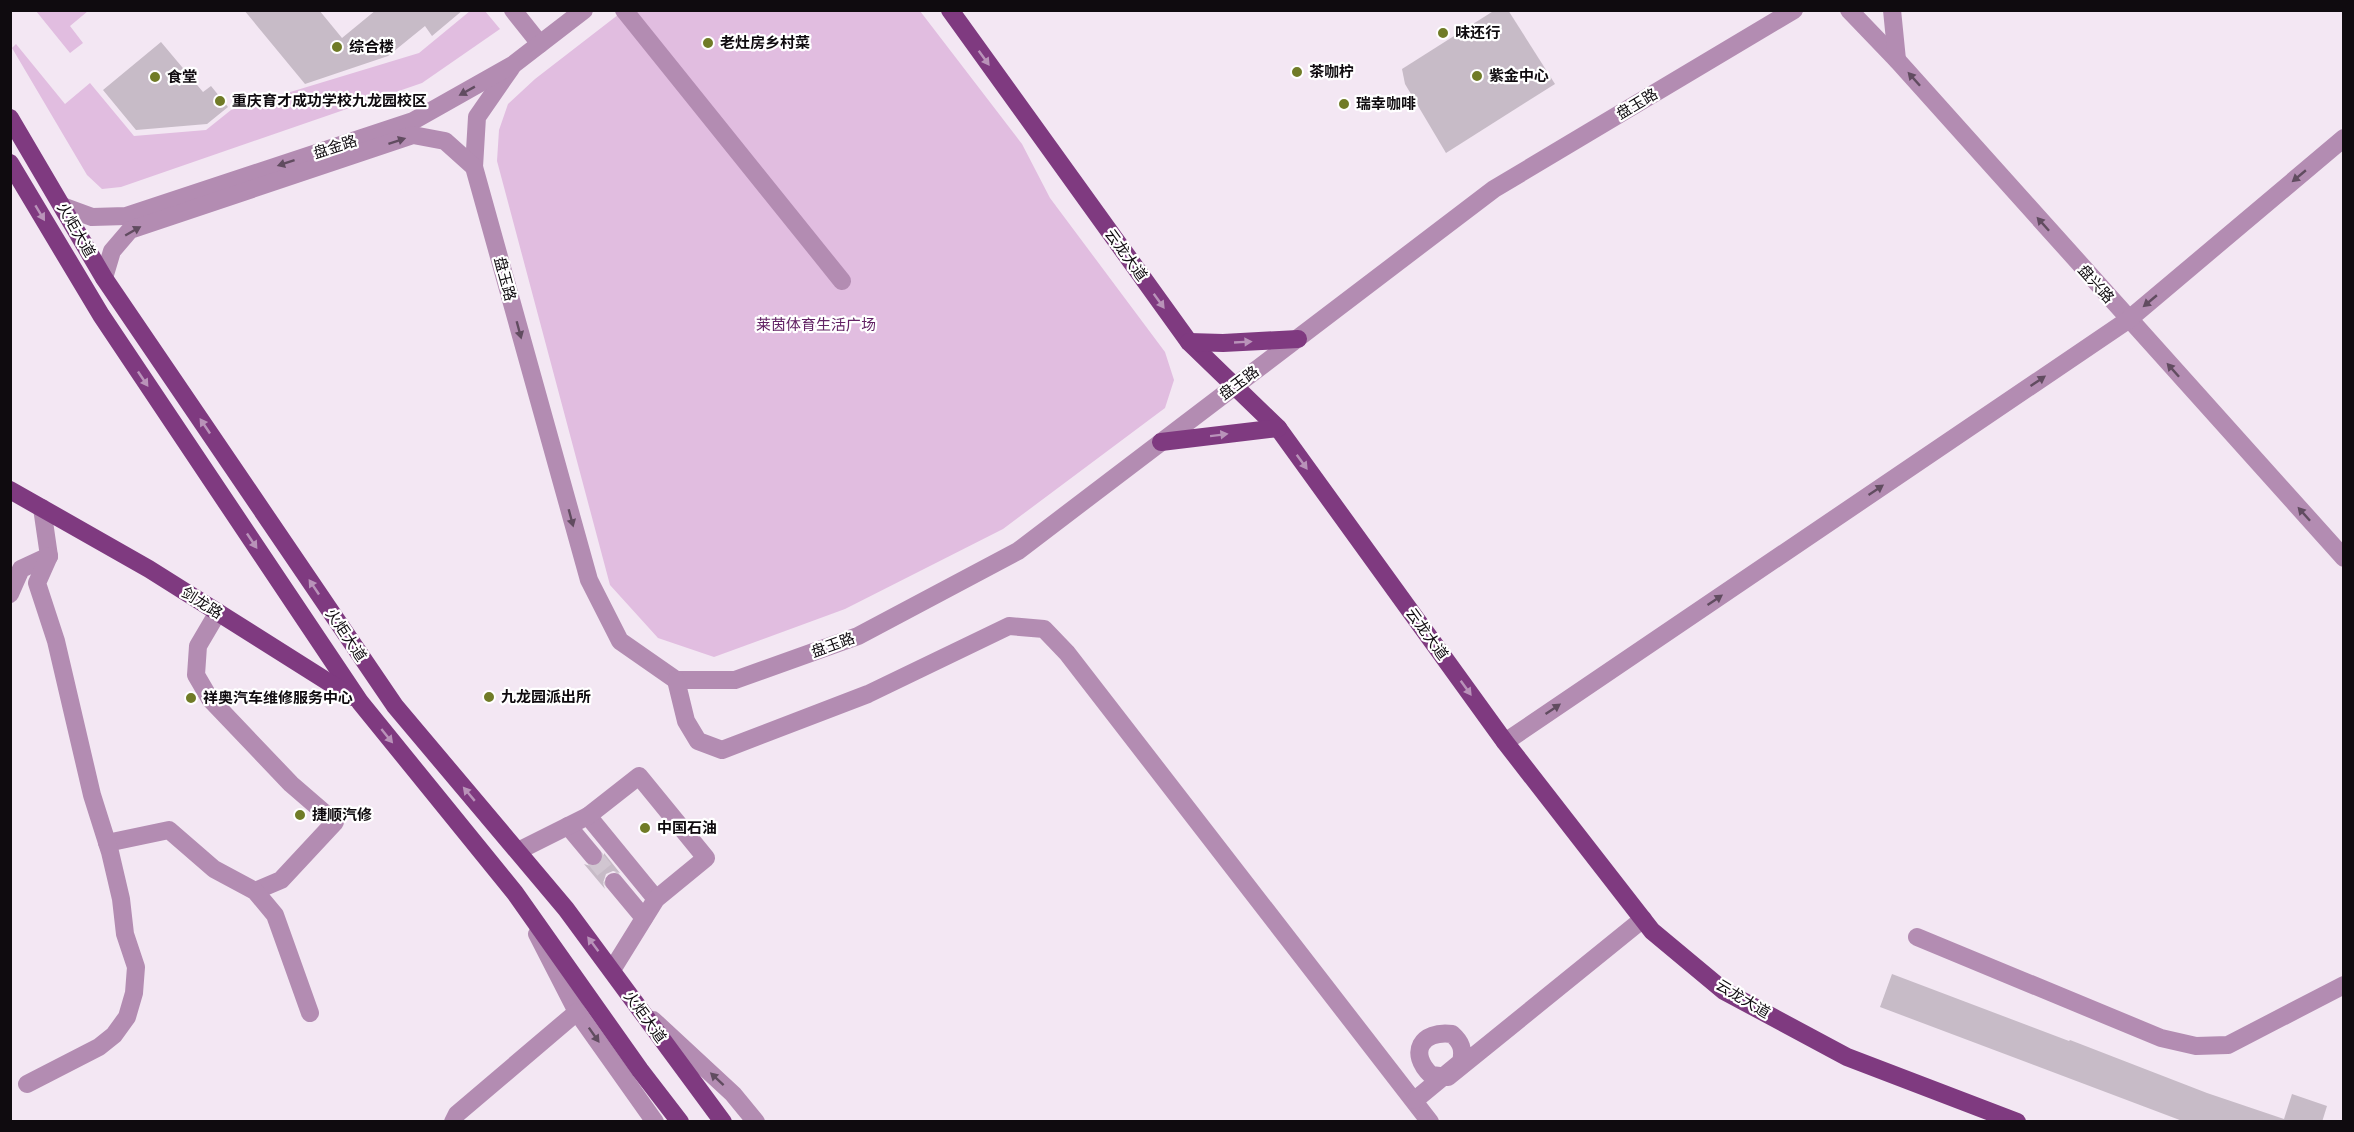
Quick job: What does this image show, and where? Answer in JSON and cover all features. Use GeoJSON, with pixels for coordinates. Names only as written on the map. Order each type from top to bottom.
{"type":"FeatureCollection","features":[{"type":"Feature","properties":{"kind":"main road","name":"云龙大道"},"geometry":{"type":"LineString","coordinates":[[950,10],[1188,342],[1278,428],[1505,742],[1652,931],[1724,991],[1847,1057],[2017,1122]]}},
{"type":"Feature","properties":{"kind":"main road","name":"火炬大道"},"geometry":{"type":"LineString","coordinates":[[10,118],[105,278],[395,706],[566,909],[718,1116]]}},
{"type":"Feature","properties":{"kind":"main road","name":"火炬大道"},"geometry":{"type":"LineString","coordinates":[[10,163],[101,315],[360,702],[515,893],[640,1070],[680,1122]]}},
{"type":"Feature","properties":{"kind":"main road"},"geometry":{"type":"LineString","coordinates":[[1188,342],[1223,343],[1298,339]]}},
{"type":"Feature","properties":{"kind":"main road"},"geometry":{"type":"LineString","coordinates":[[1161,442],[1278,428]]}},
{"type":"Feature","properties":{"kind":"main road","name":"剑龙路"},"geometry":{"type":"LineString","coordinates":[[10,490],[149,569],[360,702],[395,706]]}},
{"type":"Feature","properties":{"kind":"street"},"geometry":{"type":"LineString","coordinates":[[513,10],[540,44]]}},
{"type":"Feature","properties":{"kind":"street","name":"盘金路"},"geometry":{"type":"LineString","coordinates":[[62,206],[92,217],[126,216],[413,121],[514,64],[584,10]]}},
{"type":"Feature","properties":{"kind":"street"},"geometry":{"type":"LineString","coordinates":[[624,10],[842,281]]}},
{"type":"Feature","properties":{"kind":"street"},"geometry":{"type":"LineString","coordinates":[[1756,33],[1767,10]]}},
{"type":"Feature","properties":{"kind":"street","name":"盘玉路"},"geometry":{"type":"LineString","coordinates":[[474,167],[589,580],[620,641],[675,680],[735,680],[858,636],[1018,551],[1494,189],[1794,10]]}},
{"type":"Feature","properties":{"kind":"street","name":"盘兴路"},"geometry":{"type":"LineString","coordinates":[[1849,10],[1897,60],[2343,558]]}},
{"type":"Feature","properties":{"kind":"street"},"geometry":{"type":"LineString","coordinates":[[1892,10],[1897,60]]}},
{"type":"Feature","properties":{"kind":"street"},"geometry":{"type":"LineString","coordinates":[[474,167],[477,117],[514,64]]}},
{"type":"Feature","properties":{"kind":"street"},"geometry":{"type":"LineString","coordinates":[[105,278],[112,251],[130,230],[413,135],[445,141],[474,167]]}},
{"type":"Feature","properties":{"kind":"street"},"geometry":{"type":"LineString","coordinates":[[1505,742],[2128,320],[2343,138]]}},
{"type":"Feature","properties":{"kind":"street"},"geometry":{"type":"LineString","coordinates":[[27,1084],[99,1047],[114,1035],[127,1017],[134,993],[136,967],[125,934],[120,899],[107,843],[92,795],[56,641],[37,583],[49,556],[42,508]]}},
{"type":"Feature","properties":{"kind":"street"},"geometry":{"type":"LineString","coordinates":[[10,594],[21,569],[49,556]]}},
{"type":"Feature","properties":{"kind":"street"},"geometry":{"type":"LineString","coordinates":[[218,612],[198,646],[196,675],[210,699],[291,784],[335,822],[281,880],[255,891]]}},
{"type":"Feature","properties":{"kind":"street"},"geometry":{"type":"LineString","coordinates":[[675,680],[687,721],[698,741],[722,750],[868,694],[1009,626],[1044,629],[1067,653],[1430,1122]]}},
{"type":"Feature","properties":{"kind":"street"},"geometry":{"type":"LineString","coordinates":[[518,851],[588,816],[639,776],[706,858],[656,900],[612,970]]}},
{"type":"Feature","properties":{"kind":"street"},"geometry":{"type":"LineString","coordinates":[[588,816],[656,900]]}},
{"type":"Feature","properties":{"kind":"street"},"geometry":{"type":"LineString","coordinates":[[568,826],[593,856]]}},
{"type":"Feature","properties":{"kind":"street"},"geometry":{"type":"LineString","coordinates":[[107,843],[169,830],[214,869],[255,891],[275,915],[310,1013]]}},
{"type":"Feature","properties":{"kind":"street"},"geometry":{"type":"LineString","coordinates":[[614,882],[644,918]]}},
{"type":"Feature","properties":{"kind":"street"},"geometry":{"type":"LineString","coordinates":[[515,893],[578,1012],[655,1122]]}},
{"type":"Feature","properties":{"kind":"street"},"geometry":{"type":"LineString","coordinates":[[1415,1100],[1461,1062],[1462,1047],[1452,1034],[1436,1033],[1423,1043],[1419,1052],[1419,1060],[1431,1075],[1448,1077],[1643,919]]}},
{"type":"Feature","properties":{"kind":"street"},"geometry":{"type":"LineString","coordinates":[[1917,937],[2161,1038],[2196,1046],[2228,1045],[2343,985]]}},
{"type":"Feature","properties":{"kind":"street"},"geometry":{"type":"LineString","coordinates":[[635,1003],[733,1094],[756,1122]]}},
{"type":"Feature","properties":{"kind":"street"},"geometry":{"type":"LineString","coordinates":[[453,1122],[457,1114],[578,1012]]}},
{"type":"Feature","properties":{"kind":"green space"},"geometry":{"type":"Polygon","coordinates":[[[36,11],[88,11],[70,26],[83,43],[70,53],[36,11]]]}},
{"type":"Feature","properties":{"kind":"green space"},"geometry":{"type":"Polygon","coordinates":[[[470,11],[485,11],[500,29],[422,83],[121,187],[102,189],[87,175],[12,48],[16,44],[65,104],[90,83],[134,136],[206,130],[231,110],[419,53],[470,11]]]}},
{"type":"Feature","properties":{"kind":"green space","name":"莱茵体育生活广场"},"geometry":{"type":"Polygon","coordinates":[[[623,11],[920,11],[1022,144],[1050,198],[1165,352],[1174,380],[1165,408],[1003,529],[845,609],[714,657],[658,638],[610,585],[497,161],[499,130],[508,104],[535,79],[623,11]]]}},
{"type":"Feature","properties":{"kind":"building","name":"综合楼"},"geometry":{"type":"Polygon","coordinates":[[[244,10],[319,10],[342,38],[376,10],[463,10],[432,36],[425,26],[388,56],[305,84],[244,10]]]}},
{"type":"Feature","properties":{"kind":"building","name":"紫金中心"},"geometry":{"type":"Polygon","coordinates":[[[1495,10],[1508,10],[1555,84],[1446,153],[1405,84],[1402,69],[1495,10]]]}},
{"type":"Feature","properties":{"kind":"building","name":"食堂"},"geometry":{"type":"Polygon","coordinates":[[[161,42],[203,92],[211,86],[228,107],[207,124],[136,130],[103,90],[161,42]]]}},
{"type":"Feature","properties":{"kind":"building"},"geometry":{"type":"Polygon","coordinates":[[[604,853],[620,873],[613,871],[606,874],[603,883],[605,889],[584,864],[594,867],[600,865],[604,859],[604,853]]]}},
{"type":"Feature","properties":{"kind":"building"},"geometry":{"type":"Polygon","coordinates":[[[1892,974],[2207,1093],[2284,1119],[2292,1094],[2327,1106],[2322,1122],[2185,1122],[1880,1007],[1892,974]]]}},
{"type":"Feature","properties":{"kind":"tunnel"},"geometry":{"type":"LineString","coordinates":[[593,856],[614,882]]}},
{"type":"Feature","properties":{"kind":"place","name":"味还行"},"geometry":{"type":"Point","coordinates":[1443,33]}},
{"type":"Feature","properties":{"kind":"place","name":"老灶房乡村菜"},"geometry":{"type":"Point","coordinates":[708,43]}},
{"type":"Feature","properties":{"kind":"place","name":"综合楼"},"geometry":{"type":"Point","coordinates":[337,47]}},
{"type":"Feature","properties":{"kind":"place","name":"茶咖柠"},"geometry":{"type":"Point","coordinates":[1297,72]}},
{"type":"Feature","properties":{"kind":"place","name":"紫金中心"},"geometry":{"type":"Point","coordinates":[1477,76]}},
{"type":"Feature","properties":{"kind":"place","name":"食堂"},"geometry":{"type":"Point","coordinates":[155,77]}},
{"type":"Feature","properties":{"kind":"place","name":"重庆育才成功学校九龙园校区"},"geometry":{"type":"Point","coordinates":[220,101]}},
{"type":"Feature","properties":{"kind":"place","name":"瑞幸咖啡"},"geometry":{"type":"Point","coordinates":[1344,104]}},
{"type":"Feature","properties":{"kind":"place","name":"九龙园派出所"},"geometry":{"type":"Point","coordinates":[489,697]}},
{"type":"Feature","properties":{"kind":"place","name":"祥奥汽车维修服务中心"},"geometry":{"type":"Point","coordinates":[191,698]}},
{"type":"Feature","properties":{"kind":"place","name":"捷顺汽修"},"geometry":{"type":"Point","coordinates":[300,815]}},
{"type":"Feature","properties":{"kind":"place","name":"中国石油"},"geometry":{"type":"Point","coordinates":[645,828]}}]}
